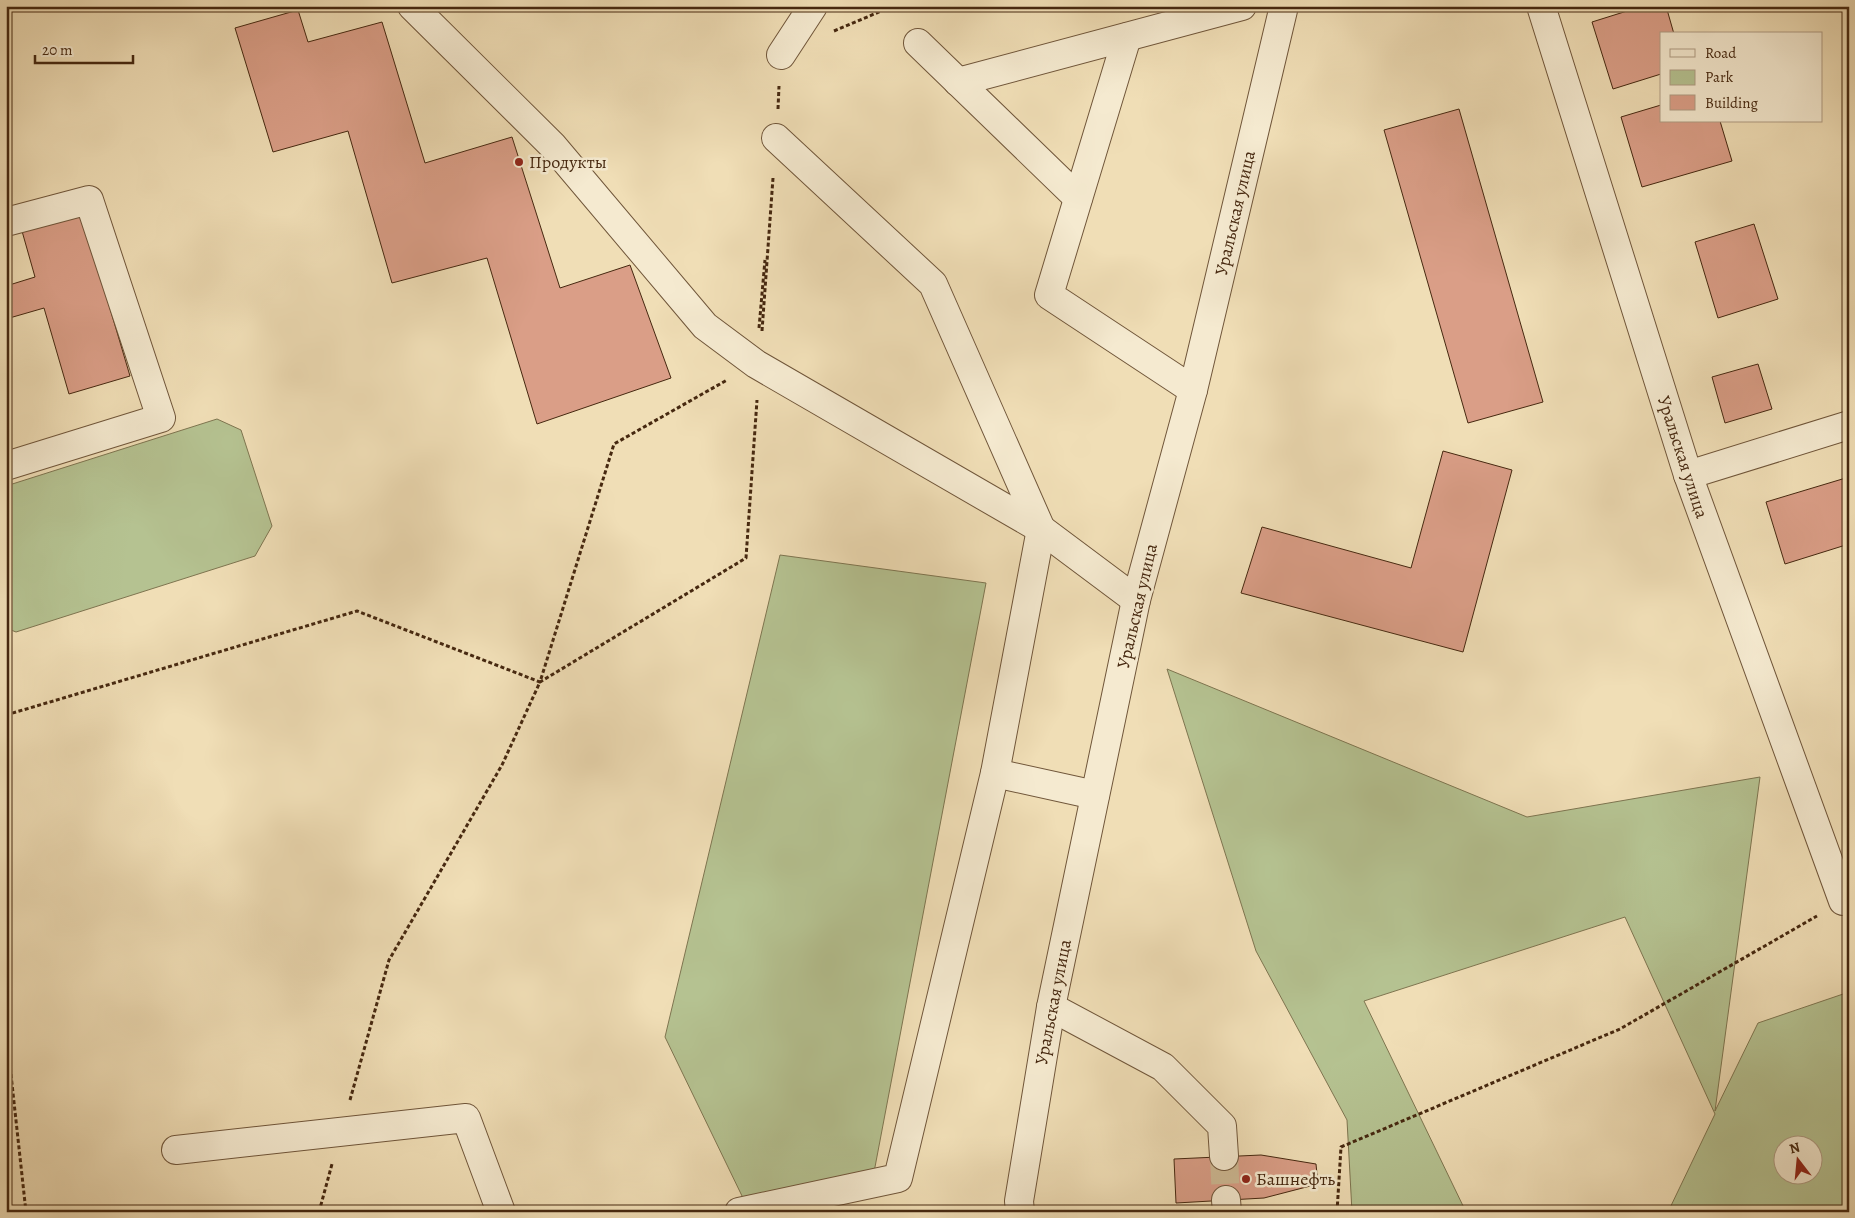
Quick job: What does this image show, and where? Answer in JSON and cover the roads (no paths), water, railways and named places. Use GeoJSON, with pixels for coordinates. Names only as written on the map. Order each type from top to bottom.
{"type":"FeatureCollection","features":[{"type":"Feature","properties":{"kind":"street"},"geometry":{"type":"LineString","coordinates":[[412,6],[553,146],[705,326],[758,365],[1041,529],[1136,600]]}},
{"type":"Feature","properties":{"kind":"street"},"geometry":{"type":"LineString","coordinates":[[781,55],[813,6]]}},
{"type":"Feature","properties":{"kind":"street"},"geometry":{"type":"LineString","coordinates":[[958,82],[1242,6]]}},
{"type":"Feature","properties":{"kind":"street","name":"Уральская улица"},"geometry":{"type":"LineString","coordinates":[[1020,1212],[1019,1201],[1051,1007],[1136,600],[1193,390],[1284,6]]}},
{"type":"Feature","properties":{"kind":"street","name":"Уральская улица"},"geometry":{"type":"LineString","coordinates":[[1541,6],[1688,475],[1846,900]]}},
{"type":"Feature","properties":{"kind":"street"},"geometry":{"type":"LineString","coordinates":[[1127,37],[1049,295],[1193,390]]}},
{"type":"Feature","properties":{"kind":"street"},"geometry":{"type":"LineString","coordinates":[[918,43],[1078,198]]}},
{"type":"Feature","properties":{"kind":"street"},"geometry":{"type":"LineString","coordinates":[[739,1212],[898,1178],[996,774],[1041,529],[934,284],[776,125]]}},
{"type":"Feature","properties":{"kind":"street"},"geometry":{"type":"LineString","coordinates":[[6,222],[89,200],[161,418],[6,466]]}},
{"type":"Feature","properties":{"kind":"street"},"geometry":{"type":"LineString","coordinates":[[1688,475],[1849,425]]}},
{"type":"Feature","properties":{"kind":"street"},"geometry":{"type":"LineString","coordinates":[[996,774],[1095,795]]}},
{"type":"Feature","properties":{"kind":"street"},"geometry":{"type":"LineString","coordinates":[[1051,1007],[1163,1067],[1222,1126],[1224,1156]]}},
{"type":"Feature","properties":{"kind":"street"},"geometry":{"type":"LineString","coordinates":[[176,1150],[466,1118],[501,1212]]}},
{"type":"Feature","properties":{"kind":"tunnel"},"geometry":{"type":"LineString","coordinates":[[1224,1156],[1226,1200]]}},
{"type":"Feature","properties":{"kind":"place","name":"Продукты"},"geometry":{"type":"Point","coordinates":[519,162]}},
{"type":"Feature","properties":{"kind":"place","name":"Башнефть"},"geometry":{"type":"Point","coordinates":[1246,1179]}}]}
